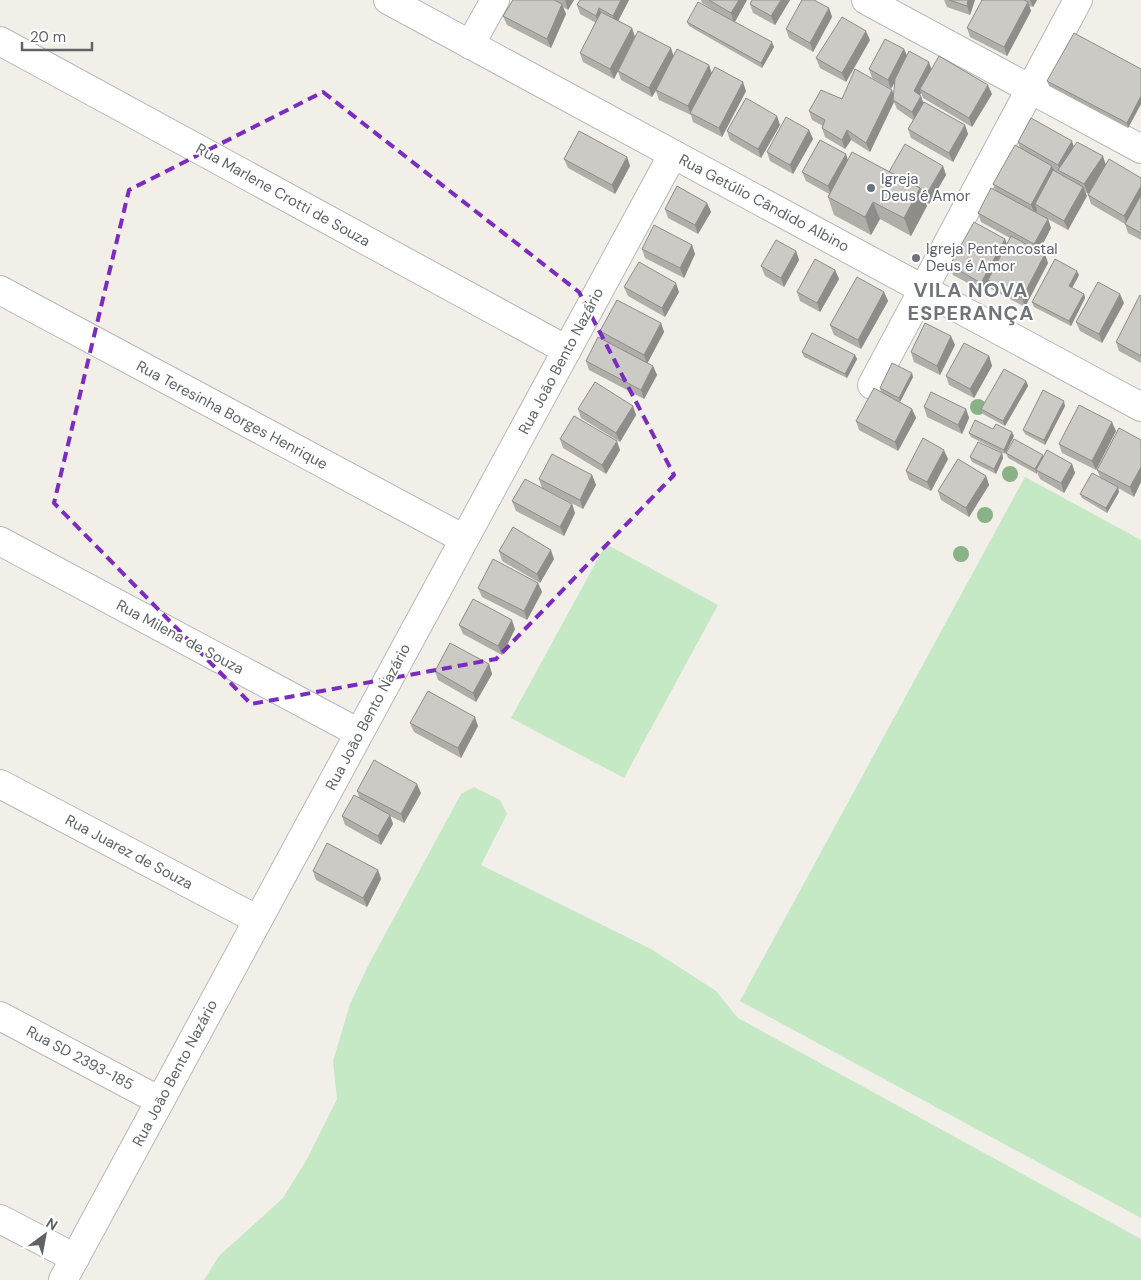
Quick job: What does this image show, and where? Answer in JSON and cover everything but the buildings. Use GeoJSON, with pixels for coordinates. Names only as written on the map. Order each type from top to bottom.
{"type":"FeatureCollection","features":[{"type":"Feature","properties":{"kind":"street","name":"Rua Getúlio Cândido Albino"},"geometry":{"type":"LineString","coordinates":[[388,0],[1141,407]]}},
{"type":"Feature","properties":{"kind":"street"},"geometry":{"type":"LineString","coordinates":[[470,45],[495,0]]}},
{"type":"Feature","properties":{"kind":"street"},"geometry":{"type":"LineString","coordinates":[[866,0],[1141,149]]}},
{"type":"Feature","properties":{"kind":"street"},"geometry":{"type":"LineString","coordinates":[[872,385],[1078,0]]}},
{"type":"Feature","properties":{"kind":"street","name":"Rua Marlene Crotti de Souza"},"geometry":{"type":"LineString","coordinates":[[0,41],[567,350]]}},
{"type":"Feature","properties":{"kind":"street","name":"Rua João Bento Nazário"},"geometry":{"type":"LineString","coordinates":[[69,1269],[672,154]]}},
{"type":"Feature","properties":{"kind":"street","name":"Rua Teresinha Borges Henrique"},"geometry":{"type":"LineString","coordinates":[[0,290],[464,540]]}},
{"type":"Feature","properties":{"kind":"street","name":"Rua Milena de Souza"},"geometry":{"type":"LineString","coordinates":[[0,541],[359,733]]}},
{"type":"Feature","properties":{"kind":"street","name":"Rua Juarez de Souza"},"geometry":{"type":"LineString","coordinates":[[0,784],[258,920]]}},
{"type":"Feature","properties":{"kind":"street","name":"Rua SD 2393-185"},"geometry":{"type":"LineString","coordinates":[[0,1016],[160,1101]]}},
{"type":"Feature","properties":{"kind":"street"},"geometry":{"type":"LineString","coordinates":[[0,1218],[69,1269]]}},
{"type":"Feature","properties":{"kind":"highlighted area"},"geometry":{"type":"Polygon","coordinates":[[[323,92],[579,292],[674,475],[496,659],[251,704],[54,503],[129,190],[323,92]]]}},
{"type":"Feature","properties":{"kind":"green space"},"geometry":{"type":"Polygon","coordinates":[[[1025,477],[1141,540],[1141,1218],[740,1001],[1025,477]]]}},
{"type":"Feature","properties":{"kind":"green space"},"geometry":{"type":"Polygon","coordinates":[[[606,544],[718,605],[624,778],[511,718],[606,544]]]}},
{"type":"Feature","properties":{"kind":"green space"},"geometry":{"type":"Polygon","coordinates":[[[474,787],[500,800],[507,814],[481,865],[651,949],[716,991],[738,1018],[1141,1239],[1141,1280],[204,1280],[219,1256],[283,1198],[307,1159],[337,1099],[333,1061],[350,1004],[369,964],[461,794],[474,787]]]}},
{"type":"Feature","properties":{"kind":"place","name":"Igreja Deus é Amor"},"geometry":{"type":"Point","coordinates":[871,188]}},
{"type":"Feature","properties":{"kind":"place","name":"Igreja Pentencostal Deus é Amor"},"geometry":{"type":"Point","coordinates":[916,258]}},
{"type":"Feature","properties":{"kind":"district","name":"VILA NOVA ESPERANÇA"},"geometry":{"type":"Point","coordinates":[971,302]}}]}
